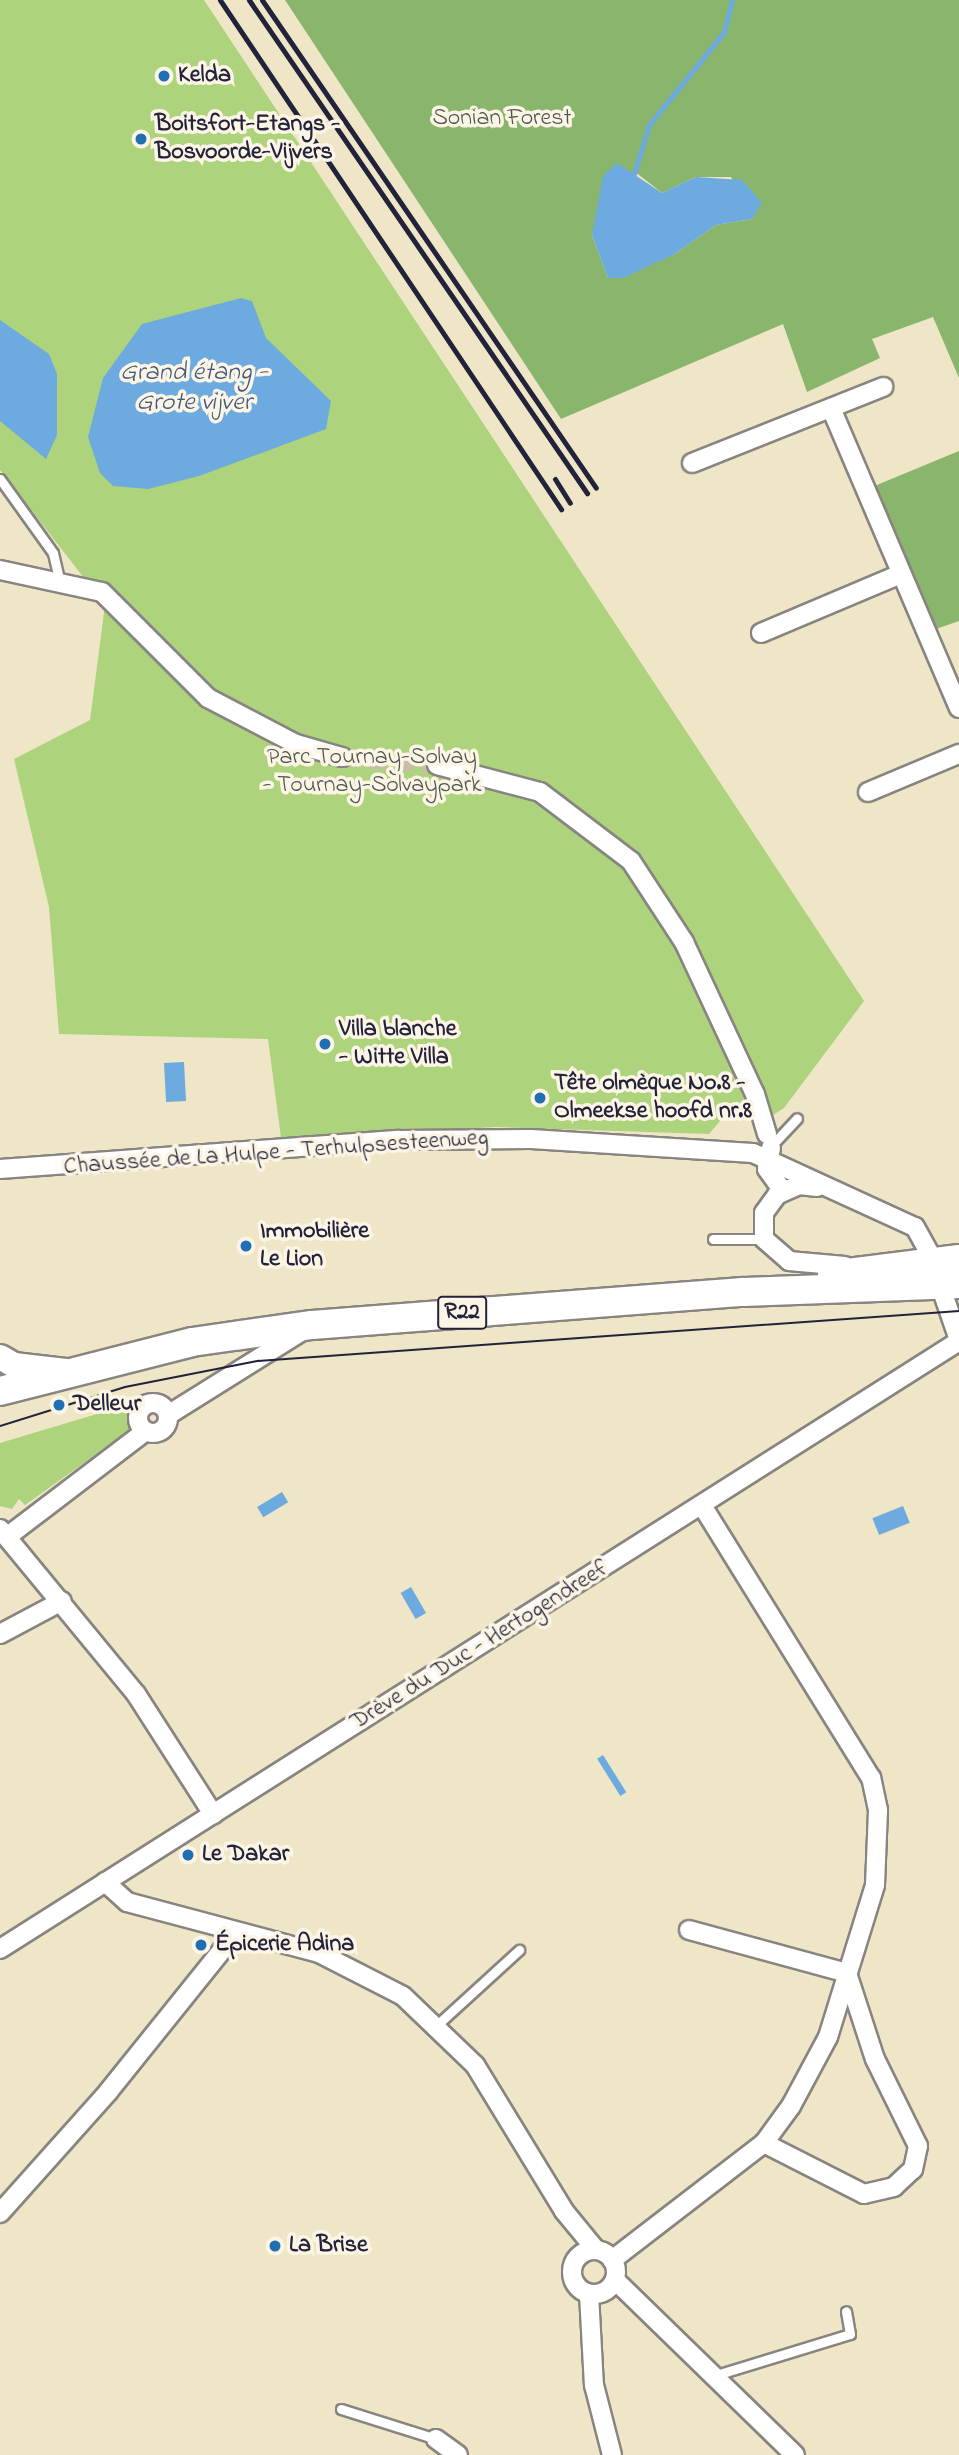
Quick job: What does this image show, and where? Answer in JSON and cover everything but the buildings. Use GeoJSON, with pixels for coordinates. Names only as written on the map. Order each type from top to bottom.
{"type":"FeatureCollection","features":[{"type":"Feature","properties":{"kind":"main road","name":"R22"},"geometry":{"type":"LineString","coordinates":[[743,1292],[884,1265],[948,1272]]}},
{"type":"Feature","properties":{"kind":"main road","name":"R22"},"geometry":{"type":"LineString","coordinates":[[0,1391],[67,1371],[192,1342],[312,1325],[743,1292],[948,1272]]}},
{"type":"Feature","properties":{"kind":"main road"},"geometry":{"type":"LineString","coordinates":[[0,1357],[14,1366],[67,1371]]}},
{"type":"Feature","properties":{"kind":"street"},"geometry":{"type":"LineString","coordinates":[[692,463],[883,387]]}},
{"type":"Feature","properties":{"kind":"street"},"geometry":{"type":"LineString","coordinates":[[831,408],[959,708]]}},
{"type":"Feature","properties":{"kind":"street"},"geometry":{"type":"LineString","coordinates":[[0,570],[59,578],[113,598],[163,660],[208,698],[296,744],[342,757]]}},
{"type":"Feature","properties":{"kind":"street"},"geometry":{"type":"LineString","coordinates":[[761,633],[901,574]]}},
{"type":"Feature","properties":{"kind":"street"},"geometry":{"type":"LineString","coordinates":[[868,792],[959,754]]}},
{"type":"Feature","properties":{"kind":"street"},"geometry":{"type":"LineString","coordinates":[[437,765],[540,792],[631,861],[684,942],[755,1094],[769,1145],[767,1169],[783,1191]]}},
{"type":"Feature","properties":{"kind":"street","name":"Chaussée de La Hulpe - Terhulpsesteenweg"},"geometry":{"type":"LineString","coordinates":[[0,1169],[399,1140],[531,1139],[769,1145],[824,1188],[915,1227],[948,1272]]}},
{"type":"Feature","properties":{"kind":"street"},"geometry":{"type":"LineString","coordinates":[[824,1188],[799,1185],[783,1191],[764,1213],[764,1239],[800,1264],[884,1265]]}},
{"type":"Feature","properties":{"kind":"street","name":"Drève du Duc - Hertogendreef"},"geometry":{"type":"LineString","coordinates":[[0,1949],[959,1341],[948,1272]]}},
{"type":"Feature","properties":{"kind":"street"},"geometry":{"type":"LineString","coordinates":[[213,1814],[136,1694],[4,1532],[146,1431],[138,1417],[142,1407],[158,1403],[168,1415],[312,1325]]}},
{"type":"Feature","properties":{"kind":"street"},"geometry":{"type":"LineString","coordinates":[[612,2260],[764,2143],[828,2037],[875,1885],[878,1823],[871,1778],[702,1505]]}},
{"type":"Feature","properties":{"kind":"street"},"geometry":{"type":"LineString","coordinates":[[0,1634],[62,1601]]}},
{"type":"Feature","properties":{"kind":"street"},"geometry":{"type":"LineString","coordinates":[[104,1882],[127,1902],[319,1953],[403,1996],[438,2024],[475,2065],[564,2211],[596,2250],[612,2260],[615,2280],[716,2375],[795,2455]]}},
{"type":"Feature","properties":{"kind":"street"},"geometry":{"type":"LineString","coordinates":[[0,2213],[108,2092],[228,1943],[232,1930]]}},
{"type":"Feature","properties":{"kind":"street"},"geometry":{"type":"LineString","coordinates":[[689,1930],[847,1973]]}},
{"type":"Feature","properties":{"kind":"street"},"geometry":{"type":"LineString","coordinates":[[764,2143],[864,2194],[894,2187],[913,2169],[918,2146],[909,2119],[876,2059],[847,1973]]}},
{"type":"Feature","properties":{"kind":"street"},"geometry":{"type":"LineString","coordinates":[[564,2211],[578,2257],[573,2282],[589,2294],[605,2292],[615,2280]]}},
{"type":"Feature","properties":{"kind":"street"},"geometry":{"type":"LineString","coordinates":[[578,2257],[596,2250]]}},
{"type":"Feature","properties":{"kind":"street"},"geometry":{"type":"LineString","coordinates":[[589,2294],[594,2385],[612,2455]]}},
{"type":"Feature","properties":{"kind":"street"},"geometry":{"type":"LineString","coordinates":[[436,2439],[458,2455]]}},
{"type":"Feature","properties":{"kind":"lane"},"geometry":{"type":"LineString","coordinates":[[0,479],[54,553],[59,578]]}},
{"type":"Feature","properties":{"kind":"lane"},"geometry":{"type":"LineString","coordinates":[[769,1145],[797,1118]]}},
{"type":"Feature","properties":{"kind":"lane"},"geometry":{"type":"LineString","coordinates":[[713,1239],[764,1239]]}},
{"type":"Feature","properties":{"kind":"lane"},"geometry":{"type":"LineString","coordinates":[[438,2024],[519,1950]]}},
{"type":"Feature","properties":{"kind":"lane"},"geometry":{"type":"LineString","coordinates":[[716,2375],[850,2334],[846,2311]]}},
{"type":"Feature","properties":{"kind":"lane"},"geometry":{"type":"LineString","coordinates":[[341,2409],[436,2439]]}},
{"type":"Feature","properties":{"kind":"green space","name":"Parc Tournay-Solvay - Tournay-Solvaypark"},"geometry":{"type":"Polygon","coordinates":[[[0,0],[204,0],[864,1001],[784,1108],[770,1117],[725,1115],[709,1134],[496,1127],[281,1138],[268,1039],[59,1034],[49,907],[14,759],[90,720],[105,605],[0,470],[0,0]]]}},
{"type":"Feature","properties":{"kind":"green space","name":"Sonian Forest"},"geometry":{"type":"Polygon","coordinates":[[[285,0],[959,0],[959,378],[933,317],[872,339],[880,358],[807,392],[783,324],[561,419],[285,0]],[[634,171],[592,235],[608,278],[673,255],[716,225],[752,219],[731,177],[696,177],[662,193],[634,171]]]}},
{"type":"Feature","properties":{"kind":"green space"},"geometry":{"type":"Polygon","coordinates":[[[959,451],[959,621],[933,630],[872,487],[959,451]]]}},
{"type":"Feature","properties":{"kind":"green space"},"geometry":{"type":"Polygon","coordinates":[[[147,1399],[134,1410],[126,1439],[123,1435],[25,1505],[19,1499],[12,1509],[0,1506],[0,1443],[147,1399]]]}},
{"type":"Feature","properties":{"kind":"water"},"geometry":{"type":"Polygon","coordinates":[[[617,163],[662,193],[696,177],[742,180],[762,203],[752,219],[716,225],[673,255],[623,278],[608,278],[592,235],[603,176],[617,163]]]}},
{"type":"Feature","properties":{"kind":"water","name":"Grand étang - Grote vijver"},"geometry":{"type":"Polygon","coordinates":[[[241,298],[252,301],[266,338],[331,401],[326,429],[199,476],[148,489],[113,486],[100,473],[88,437],[103,378],[142,324],[241,298]]]}},
{"type":"Feature","properties":{"kind":"water"},"geometry":{"type":"Polygon","coordinates":[[[0,320],[49,354],[57,374],[57,435],[46,459],[0,421],[0,320]]]}},
{"type":"Feature","properties":{"kind":"water"},"geometry":{"type":"Polygon","coordinates":[[[184,1062],[186,1101],[166,1102],[164,1063],[184,1062]]]}},
{"type":"Feature","properties":{"kind":"water"},"geometry":{"type":"Polygon","coordinates":[[[282,1492],[288,1502],[263,1517],[257,1507],[282,1492]]]}},
{"type":"Feature","properties":{"kind":"water"},"geometry":{"type":"Polygon","coordinates":[[[903,1506],[910,1523],[879,1535],[872,1518],[903,1506]]]}},
{"type":"Feature","properties":{"kind":"water"},"geometry":{"type":"Polygon","coordinates":[[[411,1587],[426,1613],[416,1619],[401,1593],[411,1587]]]}},
{"type":"Feature","properties":{"kind":"water"},"geometry":{"type":"Polygon","coordinates":[[[603,1755],[626,1792],[620,1796],[597,1759],[603,1755]]]}},
{"type":"Feature","properties":{"kind":"waterway"},"geometry":{"type":"LineString","coordinates":[[633,177],[649,125],[724,32],[732,0]]}},
{"type":"Feature","properties":{"kind":"tunnel"},"geometry":{"type":"LineString","coordinates":[[342,757],[437,765]]}},
{"type":"Feature","properties":{"kind":"tram line"},"geometry":{"type":"LineString","coordinates":[[0,1426],[125,1387],[258,1361],[959,1311]]}},
{"type":"Feature","properties":{"kind":"railway"},"geometry":{"type":"LineString","coordinates":[[220,0],[561,509]]}},
{"type":"Feature","properties":{"kind":"railway"},"geometry":{"type":"LineString","coordinates":[[249,0],[587,493]]}},
{"type":"Feature","properties":{"kind":"railway"},"geometry":{"type":"LineString","coordinates":[[262,0],[596,488]]}},
{"type":"Feature","properties":{"kind":"railway"},"geometry":{"type":"LineString","coordinates":[[555,479],[570,503]]}},
{"type":"Feature","properties":{"kind":"place","name":"Kelda"},"geometry":{"type":"Point","coordinates":[164,76]}},
{"type":"Feature","properties":{"kind":"place","name":"Boitsfort-Etangs - Bosvoorde-Vijvers"},"geometry":{"type":"Point","coordinates":[141,139]}},
{"type":"Feature","properties":{"kind":"place","name":"Villa blanche - Witte Villa"},"geometry":{"type":"Point","coordinates":[325,1044]}},
{"type":"Feature","properties":{"kind":"place","name":"Tête olmèque No.8 - Olmeekse hoofd nr.8"},"geometry":{"type":"Point","coordinates":[540,1098]}},
{"type":"Feature","properties":{"kind":"place","name":"Immobilière Le Lion"},"geometry":{"type":"Point","coordinates":[246,1246]}},
{"type":"Feature","properties":{"kind":"place","name":"Delleur"},"geometry":{"type":"Point","coordinates":[59,1405]}},
{"type":"Feature","properties":{"kind":"place","name":"Le Dakar"},"geometry":{"type":"Point","coordinates":[188,1855]}},
{"type":"Feature","properties":{"kind":"place","name":"Épicerie Adina"},"geometry":{"type":"Point","coordinates":[201,1945]}},
{"type":"Feature","properties":{"kind":"place","name":"La Brise"},"geometry":{"type":"Point","coordinates":[275,2246]}}]}
